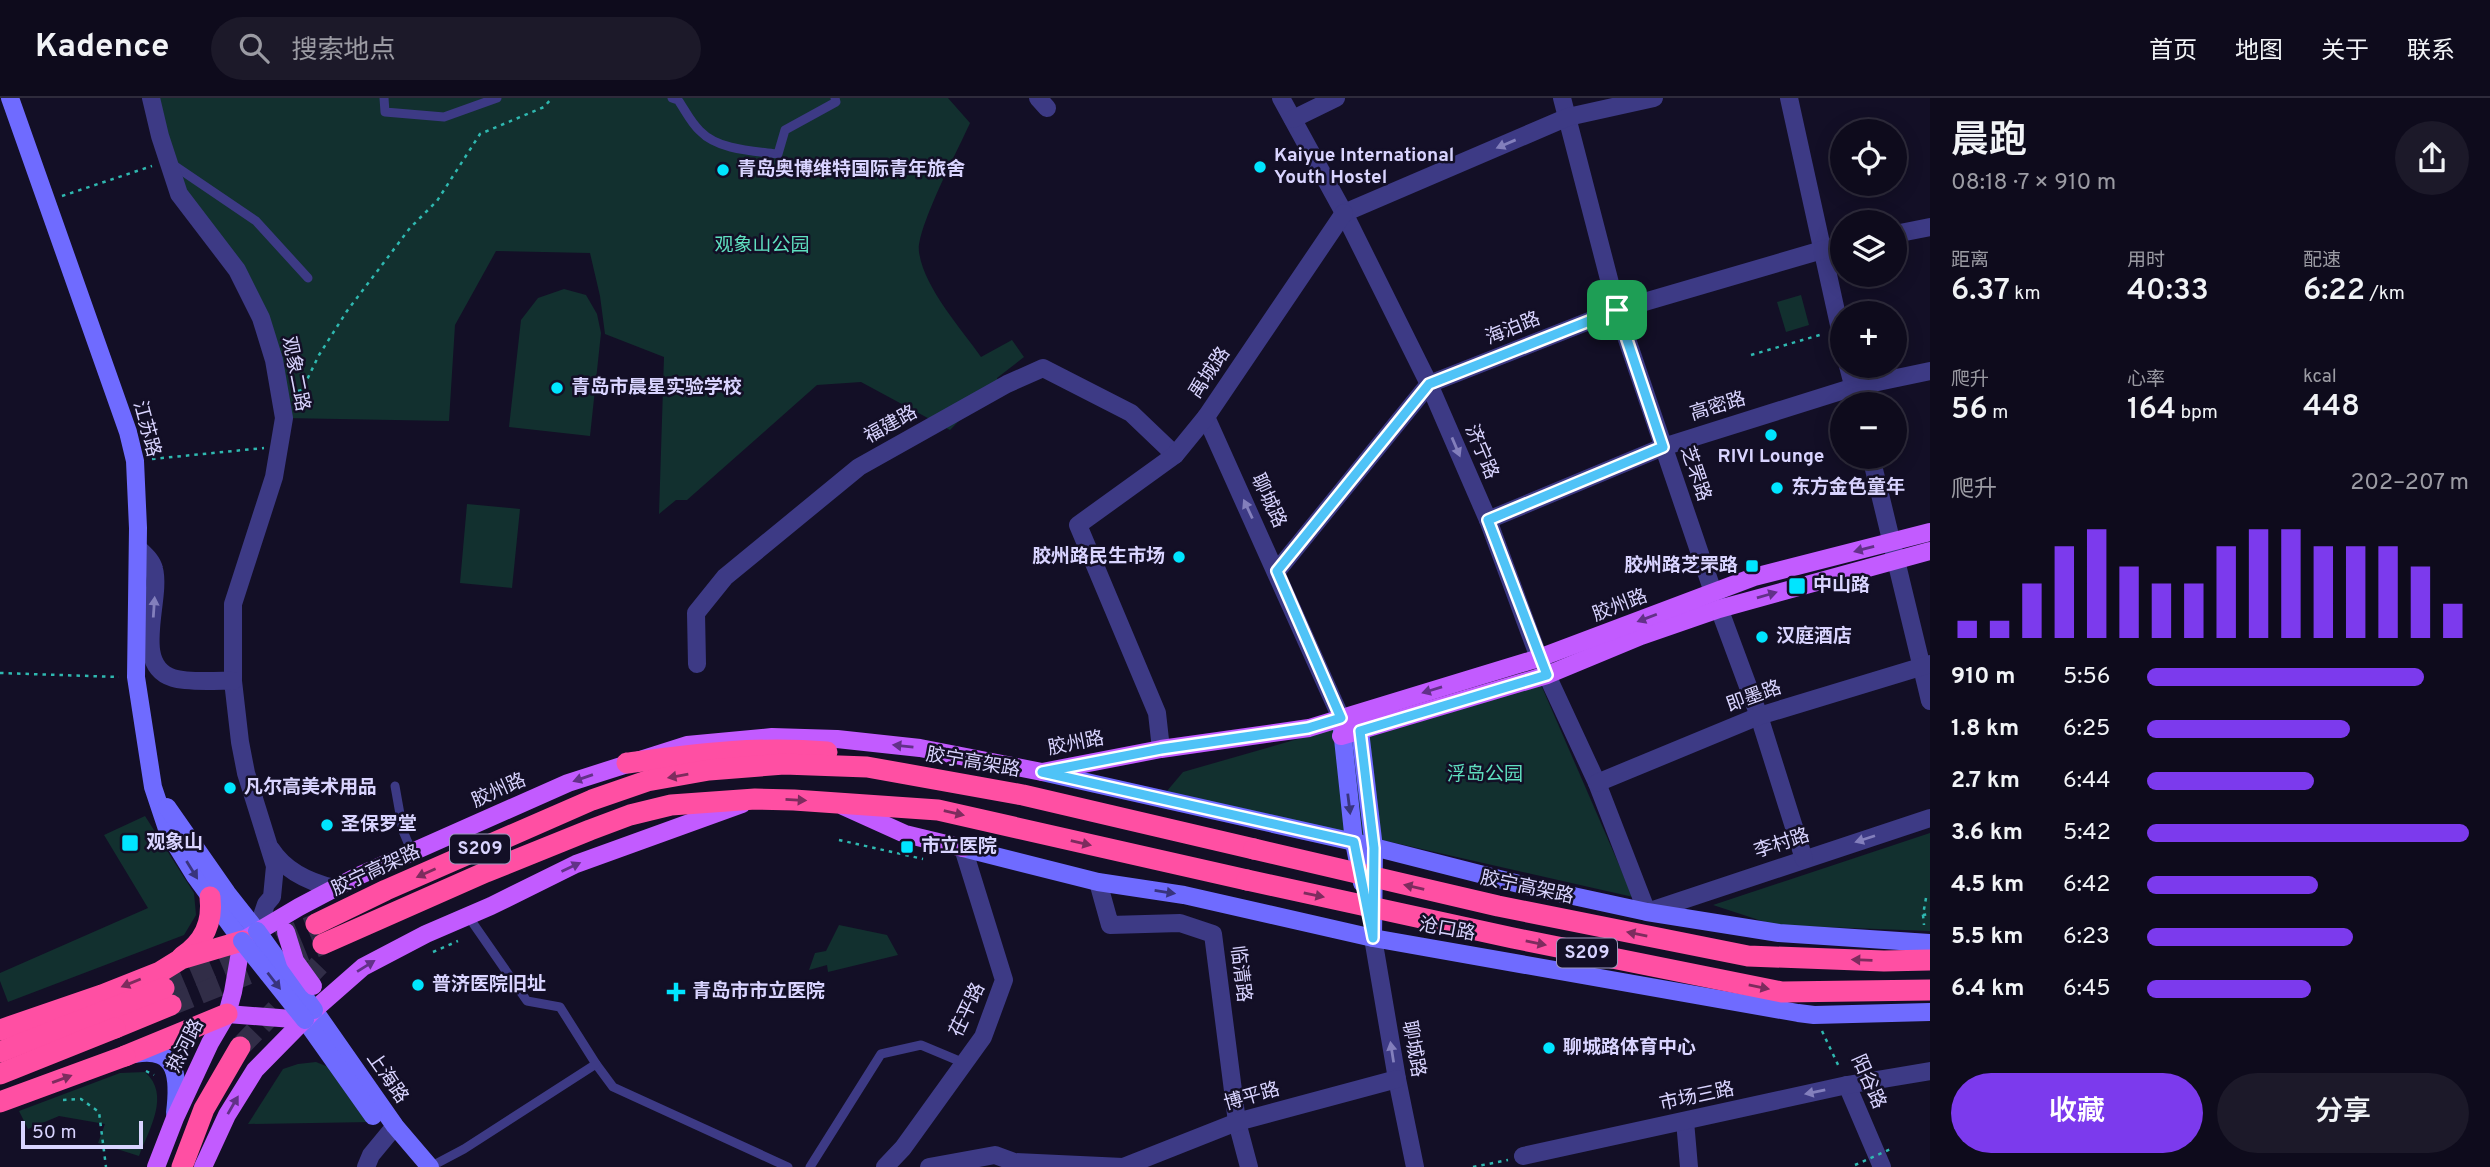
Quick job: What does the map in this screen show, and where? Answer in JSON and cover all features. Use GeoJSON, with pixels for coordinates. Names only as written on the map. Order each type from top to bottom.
{"type":"FeatureCollection","features":[{"type":"Feature","properties":{"kind":"highway"},"geometry":{"type":"LineString","coordinates":[[627,763],[729,750],[793,749],[913,763],[1023,795]]}},
{"type":"Feature","properties":{"kind":"highway","name":"胶宁高架路"},"geometry":{"type":"LineString","coordinates":[[1930,960],[1748,956],[1498,906],[1023,795],[867,767],[784,764],[709,770],[648,781],[592,800],[386,890],[322,942],[629,815],[671,804],[755,799],[938,810],[1513,938],[1782,992],[1930,990]]}},
{"type":"Feature","properties":{"kind":"highway"},"geometry":{"type":"LineString","coordinates":[[0,1074],[109,1011],[195,948],[205,933],[212,913],[210,897]]}},
{"type":"Feature","properties":{"kind":"highway"},"geometry":{"type":"LineString","coordinates":[[181,958],[250,936]]}},
{"type":"Feature","properties":{"kind":"highway"},"geometry":{"type":"LineString","coordinates":[[0,1030],[109,1011],[168,997]]}},
{"type":"Feature","properties":{"kind":"highway"},"geometry":{"type":"LineString","coordinates":[[0,1052],[109,1011]]}},
{"type":"Feature","properties":{"kind":"highway"},"geometry":{"type":"LineString","coordinates":[[5,1105],[227,1014]]}},
{"type":"Feature","properties":{"kind":"highway"},"geometry":{"type":"LineString","coordinates":[[182,1167],[204,1109],[240,1047]]}},
{"type":"Feature","properties":{"kind":"main road","name":"江苏路"},"geometry":{"type":"LineString","coordinates":[[10,98],[128,432],[135,461],[138,548],[136,677],[153,787],[169,832],[210,897],[250,936]]}},
{"type":"Feature","properties":{"kind":"main road","name":"胶州路"},"geometry":{"type":"LineString","coordinates":[[1893,550],[1930,533]]}},
{"type":"Feature","properties":{"kind":"main road","name":"胶州路"},"geometry":{"type":"LineString","coordinates":[[1341,736],[1547,675],[1716,601],[1754,577],[1893,550],[1930,551]]}},
{"type":"Feature","properties":{"kind":"main road","name":"胶州路"},"geometry":{"type":"LineString","coordinates":[[250,936],[334,888],[568,783],[687,745],[772,737],[837,739],[919,748],[1042,772],[1161,749],[1308,728],[1716,601]]}},
{"type":"Feature","properties":{"kind":"main road"},"geometry":{"type":"LineString","coordinates":[[1341,718],[1360,731]]}},
{"type":"Feature","properties":{"kind":"main road","name":"聊城路"},"geometry":{"type":"LineString","coordinates":[[1341,718],[1354,842],[1373,938]]}},
{"type":"Feature","properties":{"kind":"main road","name":"聊城路"},"geometry":{"type":"LineString","coordinates":[[1360,731],[1374,848],[1373,938]]}},
{"type":"Feature","properties":{"kind":"main road"},"geometry":{"type":"LineString","coordinates":[[1042,772],[1354,842],[1527,886],[1647,912],[1779,933],[1930,943]]}},
{"type":"Feature","properties":{"kind":"main road","name":"江苏路"},"geometry":{"type":"LineString","coordinates":[[153,787],[227,893],[250,936]]}},
{"type":"Feature","properties":{"kind":"main road"},"geometry":{"type":"LineString","coordinates":[[203,1167],[227,1115],[255,1070],[309,1015],[363,967],[426,934],[587,860],[755,799]]}},
{"type":"Feature","properties":{"kind":"main road"},"geometry":{"type":"LineString","coordinates":[[837,803],[905,834],[963,848]]}},
{"type":"Feature","properties":{"kind":"main road","name":"沧口路"},"geometry":{"type":"LineString","coordinates":[[963,848],[1098,882],[1184,895],[1373,938],[1814,1015],[1930,1012]]}},
{"type":"Feature","properties":{"kind":"main road"},"geometry":{"type":"LineString","coordinates":[[299,907],[288,920],[286,932],[295,961],[313,986],[336,990]]}},
{"type":"Feature","properties":{"kind":"main road","name":"热河路"},"geometry":{"type":"LineString","coordinates":[[156,1167],[175,1118],[210,1043],[227,1014],[250,936]]}},
{"type":"Feature","properties":{"kind":"main road","name":"上海路"},"geometry":{"type":"LineString","coordinates":[[250,936],[309,1015],[375,1118],[392,1129]]}},
{"type":"Feature","properties":{"kind":"main road"},"geometry":{"type":"LineString","coordinates":[[227,1014],[309,1015]]}},
{"type":"Feature","properties":{"kind":"main road"},"geometry":{"type":"LineString","coordinates":[[125,1056],[148,1052],[163,1057],[176,1070],[178,1088],[175,1118]]}},
{"type":"Feature","properties":{"kind":"street","name":"观象二路"},"geometry":{"type":"LineString","coordinates":[[151,98],[179,194],[237,270],[261,318],[274,360],[284,418],[274,477],[233,604],[233,681],[246,773],[275,866],[272,897],[250,936]]}},
{"type":"Feature","properties":{"kind":"street","name":"济宁路"},"geometry":{"type":"LineString","coordinates":[[1281,98],[1344,214],[1429,384],[1488,520],[1539,658],[1598,783],[1647,912]]}},
{"type":"Feature","properties":{"kind":"street"},"geometry":{"type":"LineString","coordinates":[[1293,119],[1336,98]]}},
{"type":"Feature","properties":{"kind":"street","name":"芝罘路"},"geometry":{"type":"LineString","coordinates":[[1562,98],[1617,310],[1716,601],[1759,716],[1804,859]]}},
{"type":"Feature","properties":{"kind":"street"},"geometry":{"type":"LineString","coordinates":[[1344,214],[1568,117],[1654,98]]}},
{"type":"Feature","properties":{"kind":"street"},"geometry":{"type":"LineString","coordinates":[[1789,98],[1834,301]]}},
{"type":"Feature","properties":{"kind":"street","name":"禹城路"},"geometry":{"type":"LineString","coordinates":[[1161,749],[1157,713],[1077,525],[1175,454],[1206,417],[1344,214]]}},
{"type":"Feature","properties":{"kind":"street"},"geometry":{"type":"LineString","coordinates":[[1907,232],[1930,227]]}},
{"type":"Feature","properties":{"kind":"street","name":"海泊路"},"geometry":{"type":"LineString","coordinates":[[1277,571],[1429,384],[1617,310],[1830,247]]}},
{"type":"Feature","properties":{"kind":"street","name":"福建路"},"geometry":{"type":"LineString","coordinates":[[697,664],[696,613],[725,576],[859,467],[1007,384],[1043,368],[1131,413],[1175,454]]}},
{"type":"Feature","properties":{"kind":"street","name":"高密路"},"geometry":{"type":"LineString","coordinates":[[1868,392],[1930,371]]}},
{"type":"Feature","properties":{"kind":"street","name":"高密路"},"geometry":{"type":"LineString","coordinates":[[1488,520],[1663,447],[1830,403]]}},
{"type":"Feature","properties":{"kind":"street","name":"聊城路"},"geometry":{"type":"LineString","coordinates":[[1206,417],[1341,718]]}},
{"type":"Feature","properties":{"kind":"street"},"geometry":{"type":"LineString","coordinates":[[1874,469],[1893,550],[1926,665],[1930,701]]}},
{"type":"Feature","properties":{"kind":"street"},"geometry":{"type":"LineString","coordinates":[[138,548],[148,557],[154,569],[155,599],[150,650],[153,661],[161,672],[174,679],[233,681]]}},
{"type":"Feature","properties":{"kind":"street","name":"即墨路"},"geometry":{"type":"LineString","coordinates":[[1598,783],[1759,716],[1926,665]]}},
{"type":"Feature","properties":{"kind":"street","name":"李村路"},"geometry":{"type":"LineString","coordinates":[[1647,912],[1930,818]]}},
{"type":"Feature","properties":{"kind":"street"},"geometry":{"type":"LineString","coordinates":[[268,845],[278,861],[296,874],[317,884],[334,888]]}},
{"type":"Feature","properties":{"kind":"street","name":"茌平路"},"geometry":{"type":"LineString","coordinates":[[885,1167],[903,1148],[983,1037],[1004,980],[963,848]]}},
{"type":"Feature","properties":{"kind":"street","name":"临清路"},"geometry":{"type":"LineString","coordinates":[[1098,882],[1110,925],[1180,923],[1213,934],[1237,1122],[1249,1167]]}},
{"type":"Feature","properties":{"kind":"street","name":"聊城路"},"geometry":{"type":"LineString","coordinates":[[1373,938],[1415,1167]]}},
{"type":"Feature","properties":{"kind":"street"},"geometry":{"type":"LineString","coordinates":[[0,1062],[5,1105]]}},
{"type":"Feature","properties":{"kind":"street","name":"市场三路"},"geometry":{"type":"LineString","coordinates":[[1523,1156],[1847,1085],[1930,1071]]}},
{"type":"Feature","properties":{"kind":"street","name":"博平路"},"geometry":{"type":"LineString","coordinates":[[929,1167],[995,1155],[1014,1162],[1123,1167],[1237,1122],[1397,1079]]}},
{"type":"Feature","properties":{"kind":"street","name":"阳谷路"},"geometry":{"type":"LineString","coordinates":[[1847,1085],[1881,1167]]}},
{"type":"Feature","properties":{"kind":"street"},"geometry":{"type":"LineString","coordinates":[[1685,1121],[1689,1167]]}},
{"type":"Feature","properties":{"kind":"street"},"geometry":{"type":"LineString","coordinates":[[366,1167],[371,1155],[392,1129]]}},
{"type":"Feature","properties":{"kind":"lane"},"geometry":{"type":"LineString","coordinates":[[384,98],[385,112],[444,117],[497,98]]}},
{"type":"Feature","properties":{"kind":"lane"},"geometry":{"type":"LineString","coordinates":[[672,98],[678,100],[700,132],[717,143],[778,153],[785,130],[836,102],[835,98]]}},
{"type":"Feature","properties":{"kind":"lane"},"geometry":{"type":"LineString","coordinates":[[168,161],[256,220],[307,278]]}},
{"type":"Feature","properties":{"kind":"lane"},"geometry":{"type":"LineString","coordinates":[[395,786],[403,831],[412,852]]}},
{"type":"Feature","properties":{"kind":"lane"},"geometry":{"type":"LineString","coordinates":[[468,916],[527,1001],[560,1007],[613,1087],[788,1167]]}},
{"type":"Feature","properties":{"kind":"lane"},"geometry":{"type":"LineString","coordinates":[[810,1167],[881,1054],[921,1045],[964,1063]]}},
{"type":"Feature","properties":{"kind":"lane"},"geometry":{"type":"LineString","coordinates":[[430,1167],[464,1149],[596,1064]]}},
{"type":"Feature","properties":{"kind":"path"},"geometry":{"type":"LineString","coordinates":[[280,397],[302,390],[319,355],[348,311],[410,228],[438,201],[480,134],[544,107],[552,98]]}},
{"type":"Feature","properties":{"kind":"path"},"geometry":{"type":"LineString","coordinates":[[46,201],[168,161]]}},
{"type":"Feature","properties":{"kind":"path"},"geometry":{"type":"LineString","coordinates":[[1751,355],[1830,338]]}},
{"type":"Feature","properties":{"kind":"path"},"geometry":{"type":"LineString","coordinates":[[135,461],[278,446]]}},
{"type":"Feature","properties":{"kind":"path"},"geometry":{"type":"LineString","coordinates":[[0,673],[136,677]]}},
{"type":"Feature","properties":{"kind":"path"},"geometry":{"type":"LineString","coordinates":[[839,840],[923,859]]}},
{"type":"Feature","properties":{"kind":"path"},"geometry":{"type":"LineString","coordinates":[[1926,898],[1923,915],[1930,915]]}},
{"type":"Feature","properties":{"kind":"path"},"geometry":{"type":"LineString","coordinates":[[433,951],[457,942]]}},
{"type":"Feature","properties":{"kind":"path","name":"阳谷路"},"geometry":{"type":"LineString","coordinates":[[1814,1015],[1847,1085]]}},
{"type":"Feature","properties":{"kind":"path"},"geometry":{"type":"LineString","coordinates":[[54,1101],[81,1099],[99,1112],[106,1167]]}},
{"type":"Feature","properties":{"kind":"path"},"geometry":{"type":"LineString","coordinates":[[1855,1165],[1893,1148]]}},
{"type":"Feature","properties":{"kind":"path"},"geometry":{"type":"LineString","coordinates":[[1474,1167],[1523,1156]]}},
{"type":"Feature","properties":{"kind":"green space","name":"观象山公园"},"geometry":{"type":"Polygon","coordinates":[[[151,98],[948,98],[970,123],[924,226],[919,252],[922,266],[954,321],[981,357],[1012,340],[1024,357],[997,378],[998,381],[950,430],[861,382],[817,385],[687,500],[676,500],[659,514],[664,357],[605,334],[590,253],[496,251],[455,325],[449,421],[284,418],[261,318],[179,194],[151,98]]]}},
{"type":"Feature","properties":{"kind":"green space"},"geometry":{"type":"Polygon","coordinates":[[[564,289],[586,295],[597,314],[601,333],[590,436],[509,427],[521,320],[538,298],[564,289]]]}},
{"type":"Feature","properties":{"kind":"green space"},"geometry":{"type":"Polygon","coordinates":[[[1801,295],[1809,325],[1786,332],[1777,302],[1801,295]]]}},
{"type":"Feature","properties":{"kind":"green space"},"geometry":{"type":"Polygon","coordinates":[[[467,504],[520,509],[512,588],[460,583],[467,504]]]}},
{"type":"Feature","properties":{"kind":"green space","name":"浮岛公园"},"geometry":{"type":"Polygon","coordinates":[[[1535,671],[1633,897],[1167,791],[1183,772],[1535,671]]]}},
{"type":"Feature","properties":{"kind":"green space"},"geometry":{"type":"Polygon","coordinates":[[[145,816],[194,893],[196,915],[184,935],[8,1002],[0,981],[0,973],[148,908],[104,835],[145,816]]]}},
{"type":"Feature","properties":{"kind":"green space"},"geometry":{"type":"Polygon","coordinates":[[[1930,833],[1930,931],[1774,925],[1713,905],[1930,833]]]}},
{"type":"Feature","properties":{"kind":"green space"},"geometry":{"type":"Polygon","coordinates":[[[839,925],[887,935],[898,955],[828,972],[827,965],[809,970],[815,953],[826,951],[839,925]]]}},
{"type":"Feature","properties":{"kind":"green space"},"geometry":{"type":"Polygon","coordinates":[[[316,1062],[331,1068],[372,1122],[248,1124],[283,1069],[316,1062]]]}},
{"type":"Feature","properties":{"kind":"green space"},"geometry":{"type":"Polygon","coordinates":[[[145,1072],[153,1081],[157,1102],[152,1124],[139,1156],[98,1143],[105,1124],[59,1116],[28,1129],[19,1111],[120,1073],[145,1072]]]}},
{"type":"Feature","properties":{"kind":"tunnel"},"geometry":{"type":"LineString","coordinates":[[164,988],[316,924]]}},
{"type":"Feature","properties":{"kind":"tunnel"},"geometry":{"type":"LineString","coordinates":[[171,1005],[323,944]]}},
{"type":"Feature","properties":{"kind":"tunnel"},"geometry":{"type":"LineString","coordinates":[[240,1047],[326,958]]}},
{"type":"Feature","properties":{"kind":"place","name":"Kaiyue International Youth Hostel"},"geometry":{"type":"Point","coordinates":[1260,167]}},
{"type":"Feature","properties":{"kind":"place","name":"青岛奥博维特国际青年旅舍"},"geometry":{"type":"Point","coordinates":[723,170]}},
{"type":"Feature","properties":{"kind":"place","name":"青岛市晨星实验学校"},"geometry":{"type":"Point","coordinates":[557,388]}},
{"type":"Feature","properties":{"kind":"place","name":"RIVI Lounge"},"geometry":{"type":"Point","coordinates":[1771,435]}},
{"type":"Feature","properties":{"kind":"place","name":"东方金色童年"},"geometry":{"type":"Point","coordinates":[1777,488]}},
{"type":"Feature","properties":{"kind":"place","name":"胶州路民生市场"},"geometry":{"type":"Point","coordinates":[1179,557]}},
{"type":"Feature","properties":{"kind":"place","name":"胶州路芝罘路"},"geometry":{"type":"Point","coordinates":[1752,566]}},
{"type":"Feature","properties":{"kind":"place","name":"中山路"},"geometry":{"type":"Point","coordinates":[1797,586]}},
{"type":"Feature","properties":{"kind":"place","name":"汉庭酒店"},"geometry":{"type":"Point","coordinates":[1762,637]}},
{"type":"Feature","properties":{"kind":"place","name":"凡尔高美术用品"},"geometry":{"type":"Point","coordinates":[230,788]}},
{"type":"Feature","properties":{"kind":"place","name":"圣保罗堂"},"geometry":{"type":"Point","coordinates":[327,825]}},
{"type":"Feature","properties":{"kind":"place","name":"观象山"},"geometry":{"type":"Point","coordinates":[130,843]}},
{"type":"Feature","properties":{"kind":"place","name":"市立医院"},"geometry":{"type":"Point","coordinates":[907,847]}},
{"type":"Feature","properties":{"kind":"place","name":"普济医院旧址"},"geometry":{"type":"Point","coordinates":[418,985]}},
{"type":"Feature","properties":{"kind":"place","name":"青岛市市立医院"},"geometry":{"type":"Point","coordinates":[676,992]}},
{"type":"Feature","properties":{"kind":"place","name":"聊城路体育中心"},"geometry":{"type":"Point","coordinates":[1549,1048]}},
{"type":"Feature","properties":{"kind":"route"},"geometry":{"type":"LineString","coordinates":[[1617,310],[1663,447],[1488,520],[1547,675],[1360,731],[1374,848],[1373,938],[1354,842],[1042,772],[1161,749],[1308,728],[1341,718],[1277,571],[1429,384],[1617,310]]}}]}
